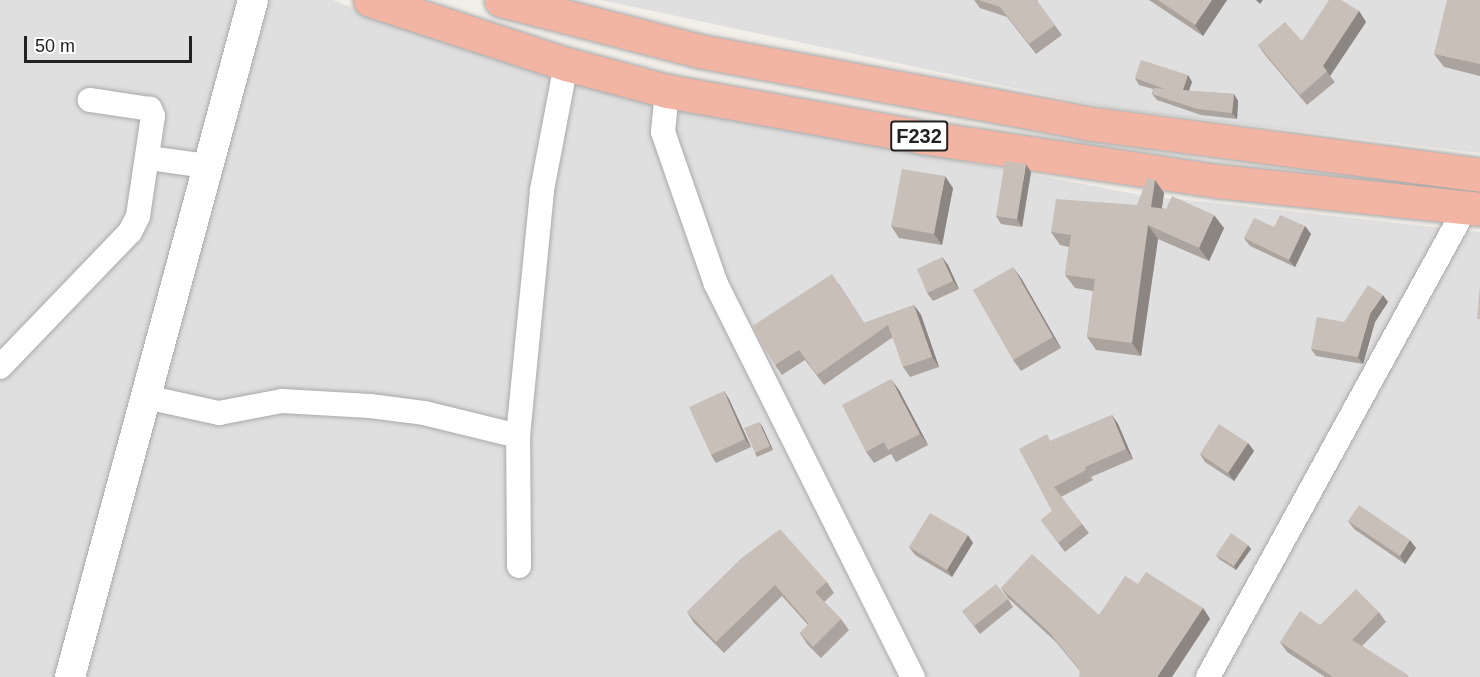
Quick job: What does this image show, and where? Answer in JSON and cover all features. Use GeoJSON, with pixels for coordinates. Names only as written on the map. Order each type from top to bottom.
{"type":"FeatureCollection","features":[{"type":"Feature","properties":{"kind":"highway","name":"F232"},"geometry":{"type":"LineString","coordinates":[[370,0],[566,64],[667,91],[923,137],[1206,179],[1473,208]]}},
{"type":"Feature","properties":{"kind":"highway","name":"F232"},"geometry":{"type":"LineString","coordinates":[[501,0],[551,7],[699,51],[1086,123],[1480,175]]}},
{"type":"Feature","properties":{"kind":"street"},"geometry":{"type":"LineString","coordinates":[[70,677],[253,0]]}},
{"type":"Feature","properties":{"kind":"street"},"geometry":{"type":"LineString","coordinates":[[519,566],[518,436],[542,190],[566,64]]}},
{"type":"Feature","properties":{"kind":"street"},"geometry":{"type":"LineString","coordinates":[[667,91],[663,132],[716,284],[912,677]]}},
{"type":"Feature","properties":{"kind":"street"},"geometry":{"type":"LineString","coordinates":[[0,367],[130,232],[143,199],[153,116],[150,109],[90,100]]}},
{"type":"Feature","properties":{"kind":"street"},"geometry":{"type":"LineString","coordinates":[[149,158],[207,166]]}},
{"type":"Feature","properties":{"kind":"street"},"geometry":{"type":"LineString","coordinates":[[1208,677],[1473,208]]}},
{"type":"Feature","properties":{"kind":"street"},"geometry":{"type":"LineString","coordinates":[[146,397],[219,413],[282,401],[370,406],[424,413],[518,436]]}},
{"type":"Feature","properties":{"kind":"shaded area"},"geometry":{"type":"Polygon","coordinates":[[[0,0],[333,0],[374,17],[903,150],[1141,195],[1480,232],[1480,677],[0,677],[0,0]]]}},
{"type":"Feature","properties":{"kind":"shaded area"},"geometry":{"type":"Polygon","coordinates":[[[601,0],[1480,0],[1480,153],[1109,108],[601,0]]]}},
{"type":"Feature","properties":{"kind":"building"},"geometry":{"type":"Polygon","coordinates":[[[979,0],[1036,0],[1055,25],[1029,44],[1000,7],[979,0]]]}},
{"type":"Feature","properties":{"kind":"building"},"geometry":{"type":"Polygon","coordinates":[[[1158,0],[1212,0],[1195,25],[1158,0]]]}},
{"type":"Feature","properties":{"kind":"building"},"geometry":{"type":"Polygon","coordinates":[[[1329,0],[1341,0],[1359,11],[1323,66],[1327,71],[1300,95],[1258,45],[1285,22],[1302,41],[1329,0]]]}},
{"type":"Feature","properties":{"kind":"building"},"geometry":{"type":"Polygon","coordinates":[[[1447,0],[1480,0],[1480,64],[1434,54],[1447,0]]]}},
{"type":"Feature","properties":{"kind":"building"},"geometry":{"type":"Polygon","coordinates":[[[1141,60],[1188,75],[1183,90],[1234,94],[1232,113],[1197,109],[1152,94],[1154,88],[1165,89],[1135,78],[1141,60]]]}},
{"type":"Feature","properties":{"kind":"building"},"geometry":{"type":"Polygon","coordinates":[[[1005,161],[1026,164],[1017,219],[996,216],[1005,161]]]}},
{"type":"Feature","properties":{"kind":"building"},"geometry":{"type":"Polygon","coordinates":[[[902,169],[945,176],[934,234],[891,226],[902,169]]]}},
{"type":"Feature","properties":{"kind":"building"},"geometry":{"type":"Polygon","coordinates":[[[1147,178],[1155,180],[1151,207],[1166,209],[1172,196],[1214,215],[1199,248],[1148,225],[1132,343],[1087,337],[1095,279],[1065,275],[1071,235],[1051,232],[1056,199],[1137,205],[1147,178]]]}},
{"type":"Feature","properties":{"kind":"building"},"geometry":{"type":"Polygon","coordinates":[[[1280,215],[1305,226],[1289,260],[1244,238],[1254,218],[1274,227],[1280,215]]]}},
{"type":"Feature","properties":{"kind":"building"},"geometry":{"type":"Polygon","coordinates":[[[942,257],[953,281],[927,293],[917,269],[942,257]]]}},
{"type":"Feature","properties":{"kind":"building"},"geometry":{"type":"Polygon","coordinates":[[[1013,267],[1053,337],[1013,360],[973,290],[1013,267]]]}},
{"type":"Feature","properties":{"kind":"building"},"geometry":{"type":"Polygon","coordinates":[[[832,274],[864,323],[914,305],[932,357],[903,367],[888,325],[817,375],[799,350],[775,365],[751,327],[832,274]]]}},
{"type":"Feature","properties":{"kind":"building"},"geometry":{"type":"Polygon","coordinates":[[[1368,285],[1383,295],[1370,314],[1358,357],[1311,349],[1317,317],[1344,322],[1368,285]]]}},
{"type":"Feature","properties":{"kind":"building"},"geometry":{"type":"Polygon","coordinates":[[[1480,285],[1480,319],[1477,319],[1480,285]]]}},
{"type":"Feature","properties":{"kind":"building"},"geometry":{"type":"Polygon","coordinates":[[[891,379],[920,434],[888,450],[884,442],[866,452],[842,405],[891,379]]]}},
{"type":"Feature","properties":{"kind":"building"},"geometry":{"type":"Polygon","coordinates":[[[724,391],[745,439],[711,455],[689,407],[724,391]]]}},
{"type":"Feature","properties":{"kind":"building"},"geometry":{"type":"Polygon","coordinates":[[[1112,415],[1126,449],[1085,467],[1086,470],[1054,487],[1082,524],[1058,543],[1041,520],[1052,511],[1019,449],[1047,434],[1050,441],[1112,415]]]}},
{"type":"Feature","properties":{"kind":"building"},"geometry":{"type":"Polygon","coordinates":[[[759,422],[770,446],[755,453],[744,428],[759,422]]]}},
{"type":"Feature","properties":{"kind":"building"},"geometry":{"type":"Polygon","coordinates":[[[1219,424],[1248,443],[1228,473],[1200,454],[1219,424]]]}},
{"type":"Feature","properties":{"kind":"building"},"geometry":{"type":"Polygon","coordinates":[[[1359,505],[1410,540],[1400,556],[1348,521],[1359,505]]]}},
{"type":"Feature","properties":{"kind":"building"},"geometry":{"type":"Polygon","coordinates":[[[930,513],[968,535],[947,570],[909,547],[930,513]]]}},
{"type":"Feature","properties":{"kind":"building"},"geometry":{"type":"Polygon","coordinates":[[[780,529],[827,582],[815,592],[841,619],[813,647],[800,633],[809,624],[775,585],[716,642],[687,612],[743,557],[780,529]]]}},
{"type":"Feature","properties":{"kind":"building"},"geometry":{"type":"Polygon","coordinates":[[[1231,533],[1248,545],[1234,566],[1216,555],[1231,533]]]}},
{"type":"Feature","properties":{"kind":"building"},"geometry":{"type":"Polygon","coordinates":[[[1032,554],[1099,615],[1125,576],[1138,584],[1146,572],[1203,608],[1157,677],[1079,677],[1080,670],[1049,632],[1001,588],[1032,554]]]}},
{"type":"Feature","properties":{"kind":"building"},"geometry":{"type":"Polygon","coordinates":[[[996,584],[1008,599],[974,626],[962,611],[996,584]]]}},
{"type":"Feature","properties":{"kind":"building"},"geometry":{"type":"Polygon","coordinates":[[[1356,589],[1379,612],[1352,640],[1408,675],[1407,677],[1333,677],[1280,642],[1300,611],[1320,625],[1356,589]]]}}]}
